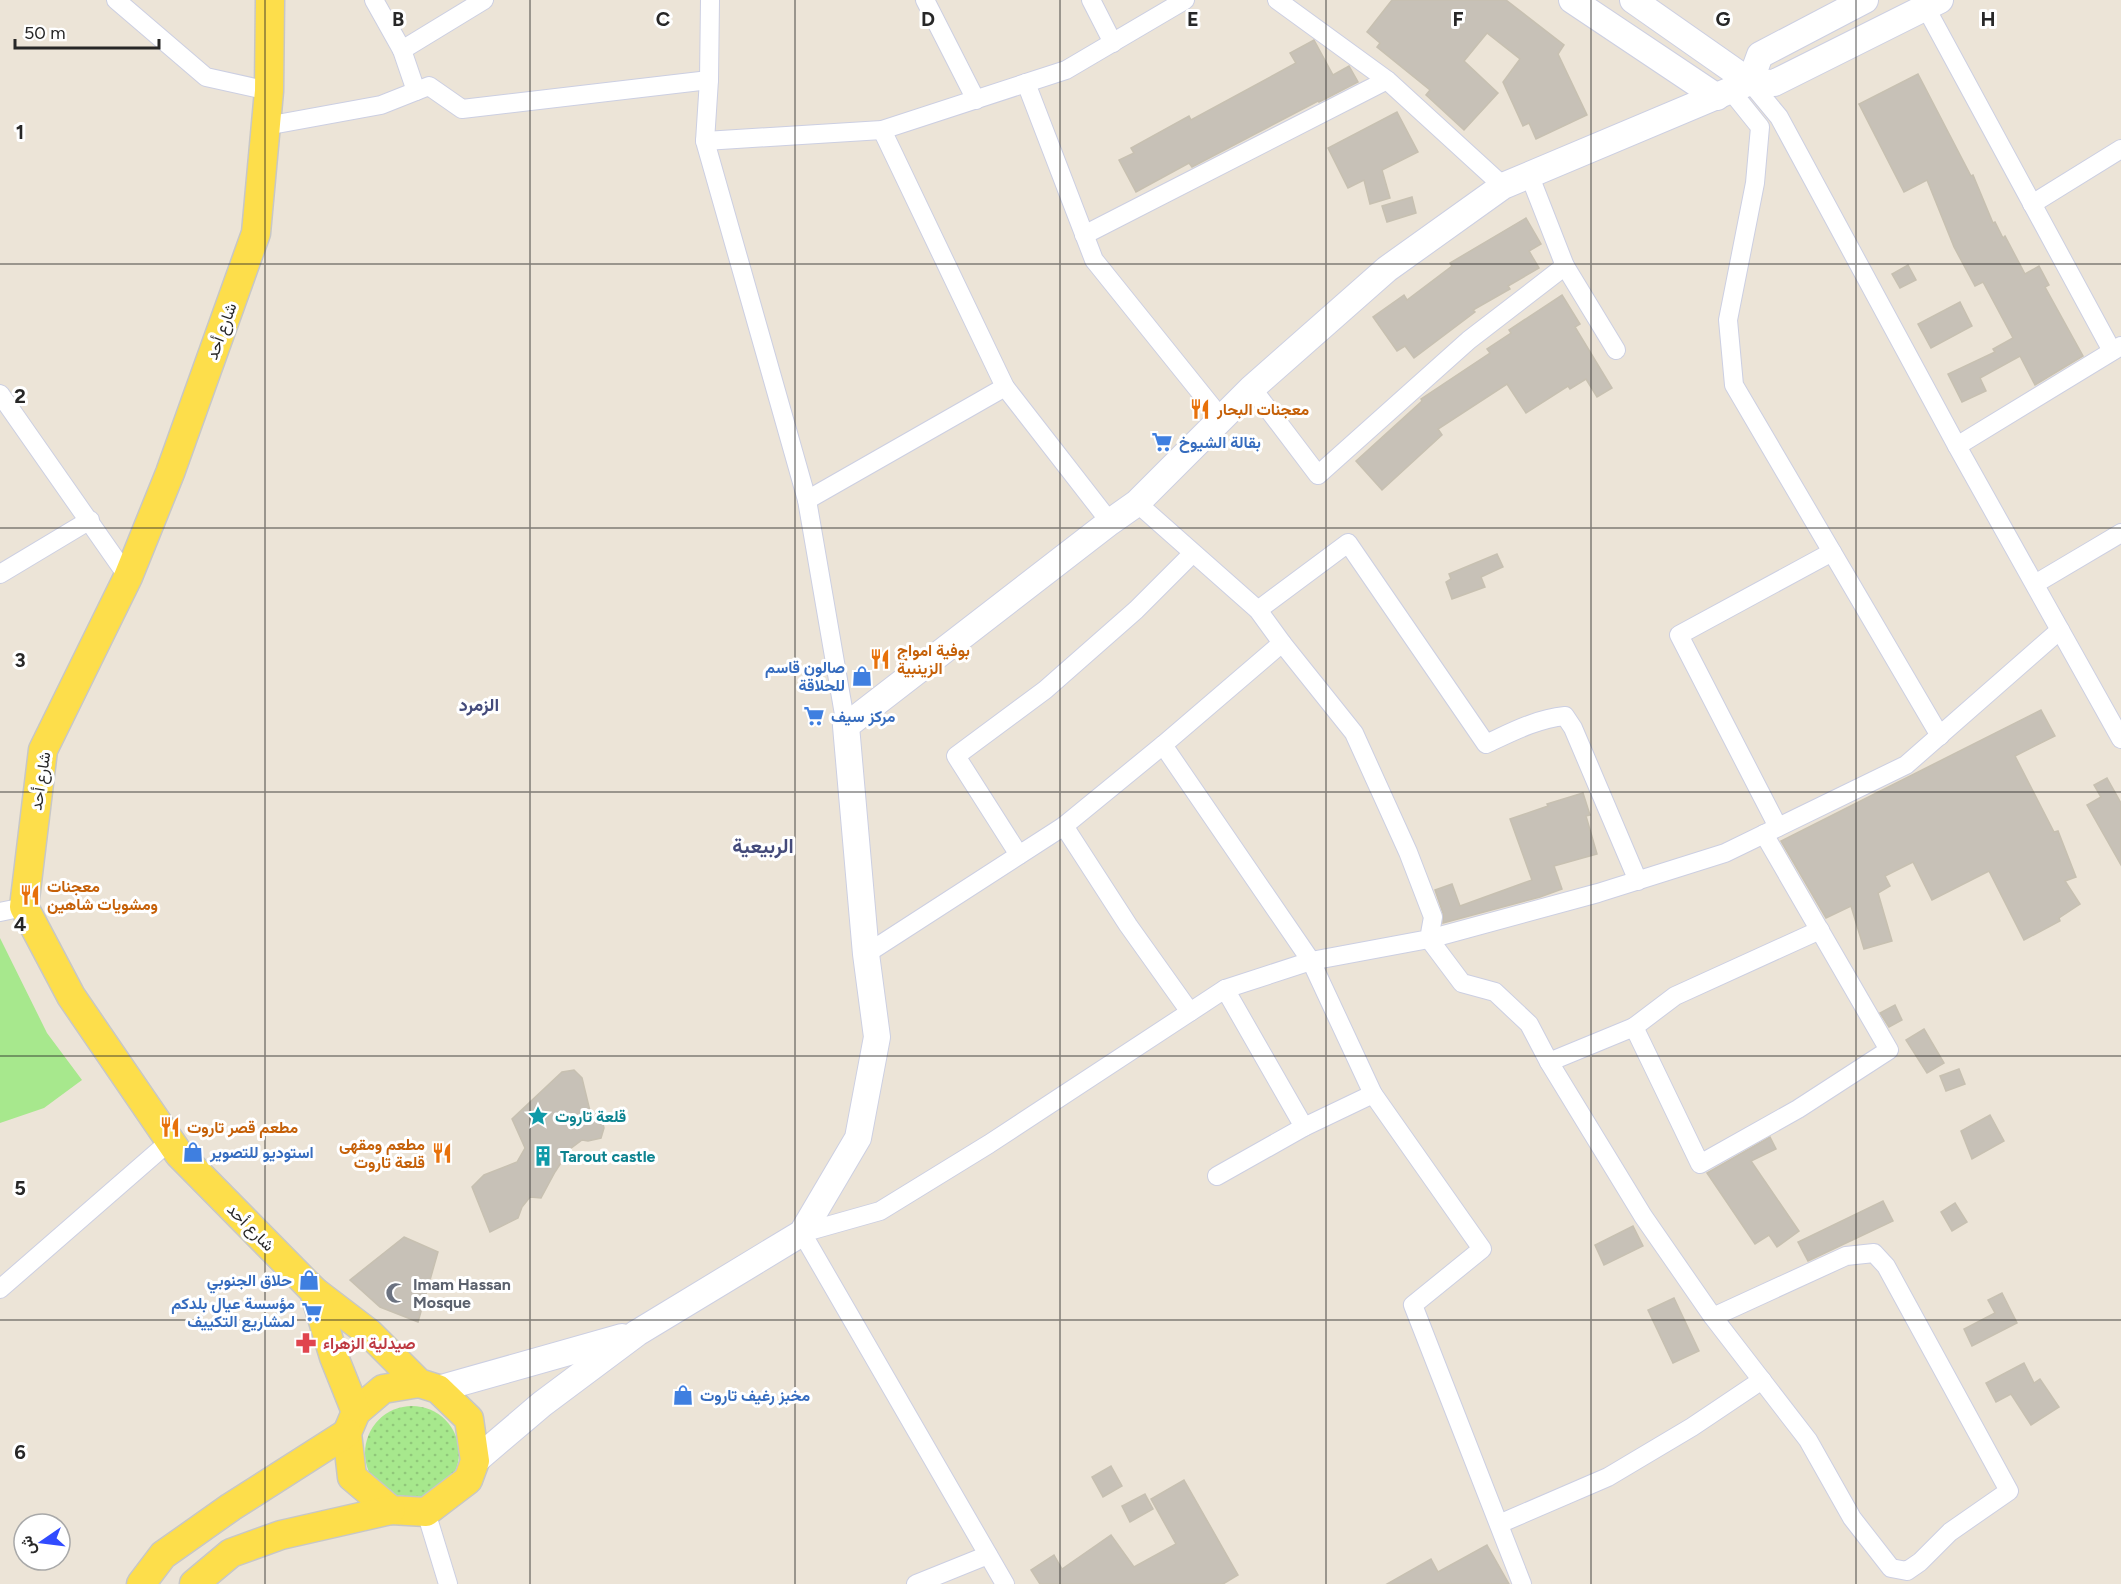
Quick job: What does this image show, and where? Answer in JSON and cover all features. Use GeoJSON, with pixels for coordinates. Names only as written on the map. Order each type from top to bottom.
{"type":"FeatureCollection","features":[{"type":"Feature","properties":{"kind":"main road","name":"شارع أحد"},"geometry":{"type":"LineString","coordinates":[[270,0],[269,91],[256,233],[170,473],[128,577],[43,750],[12,910],[179,1154],[314,1291],[369,1333],[469,1419],[475,1461]]}},
{"type":"Feature","properties":{"kind":"main road"},"geometry":{"type":"LineString","coordinates":[[314,1291],[352,1422],[352,1477],[391,1510]]}},
{"type":"Feature","properties":{"kind":"main road"},"geometry":{"type":"LineString","coordinates":[[141,1584],[163,1555],[352,1422],[383,1389],[429,1386]]}},
{"type":"Feature","properties":{"kind":"main road"},"geometry":{"type":"LineString","coordinates":[[194,1584],[231,1553],[281,1534],[391,1510],[426,1512],[468,1480],[475,1461]]}},
{"type":"Feature","properties":{"kind":"street"},"geometry":{"type":"LineString","coordinates":[[116,0],[206,77],[269,91]]}},
{"type":"Feature","properties":{"kind":"street"},"geometry":{"type":"LineString","coordinates":[[374,0],[402,50],[416,91]]}},
{"type":"Feature","properties":{"kind":"street"},"geometry":{"type":"LineString","coordinates":[[402,50],[484,0]]}},
{"type":"Feature","properties":{"kind":"street"},"geometry":{"type":"LineString","coordinates":[[710,0],[709,80],[705,141],[807,500],[846,726],[866,954],[877,1036],[858,1138],[802,1233]]}},
{"type":"Feature","properties":{"kind":"street"},"geometry":{"type":"LineString","coordinates":[[925,0],[976,99]]}},
{"type":"Feature","properties":{"kind":"street"},"geometry":{"type":"LineString","coordinates":[[1091,0],[1113,43]]}},
{"type":"Feature","properties":{"kind":"street"},"geometry":{"type":"LineString","coordinates":[[705,141],[882,130],[1066,70],[1185,0]]}},
{"type":"Feature","properties":{"kind":"street"},"geometry":{"type":"LineString","coordinates":[[1277,0],[1388,80],[1503,186]]}},
{"type":"Feature","properties":{"kind":"street"},"geometry":{"type":"LineString","coordinates":[[1572,0],[1779,117],[1957,446],[2121,739]]}},
{"type":"Feature","properties":{"kind":"street"},"geometry":{"type":"LineString","coordinates":[[1633,0],[1733,90],[1760,128],[1755,183],[1728,320],[1734,385],[1940,736]]}},
{"type":"Feature","properties":{"kind":"street"},"geometry":{"type":"LineString","coordinates":[[1733,90],[1760,55],[1865,0]]}},
{"type":"Feature","properties":{"kind":"street"},"geometry":{"type":"LineString","coordinates":[[846,726],[1137,503],[1252,388],[1387,269],[1503,186],[1733,90],[1774,83],[1933,4],[2032,204],[2116,349],[1957,446]]}},
{"type":"Feature","properties":{"kind":"street"},"geometry":{"type":"LineString","coordinates":[[266,126],[381,105],[429,86],[462,109],[709,80]]}},
{"type":"Feature","properties":{"kind":"street"},"geometry":{"type":"LineString","coordinates":[[1084,235],[1388,80]]}},
{"type":"Feature","properties":{"kind":"street"},"geometry":{"type":"LineString","coordinates":[[1026,83],[1094,260],[1221,418]]}},
{"type":"Feature","properties":{"kind":"street"},"geometry":{"type":"LineString","coordinates":[[882,130],[1005,387],[1110,522]]}},
{"type":"Feature","properties":{"kind":"street"},"geometry":{"type":"LineString","coordinates":[[2032,204],[2121,149]]}},
{"type":"Feature","properties":{"kind":"street"},"geometry":{"type":"LineString","coordinates":[[1529,174],[1564,266],[1616,351]]}},
{"type":"Feature","properties":{"kind":"street"},"geometry":{"type":"LineString","coordinates":[[1252,388],[1318,475],[1469,340],[1564,266]]}},
{"type":"Feature","properties":{"kind":"street"},"geometry":{"type":"LineString","coordinates":[[807,500],[1005,387]]}},
{"type":"Feature","properties":{"kind":"street"},"geometry":{"type":"LineString","coordinates":[[0,394],[128,577]]}},
{"type":"Feature","properties":{"kind":"street"},"geometry":{"type":"LineString","coordinates":[[1137,503],[1258,609],[1282,643],[1354,733],[1408,852],[1433,917],[1429,939],[1462,983],[1495,992],[1529,1024],[1642,1216],[1713,1317],[1808,1440],[1852,1518],[1891,1568],[1907,1571],[1920,1562],[1950,1532],[2009,1491],[1886,1266],[1874,1253],[1846,1256],[1713,1317]]}},
{"type":"Feature","properties":{"kind":"street"},"geometry":{"type":"LineString","coordinates":[[0,574],[90,520]]}},
{"type":"Feature","properties":{"kind":"street"},"geometry":{"type":"LineString","coordinates":[[2035,584],[2121,533]]}},
{"type":"Feature","properties":{"kind":"street"},"geometry":{"type":"LineString","coordinates":[[1258,609],[1347,543],[1486,744],[1529,724],[1552,717],[1565,716],[1573,728],[1638,881]]}},
{"type":"Feature","properties":{"kind":"street"},"geometry":{"type":"LineString","coordinates":[[1634,1027],[1700,1164],[1798,1109],[1889,1050],[1820,930],[1679,635],[1832,552]]}},
{"type":"Feature","properties":{"kind":"street"},"geometry":{"type":"LineString","coordinates":[[1019,855],[956,756],[1045,690],[1136,610],[1193,553]]}},
{"type":"Feature","properties":{"kind":"street"},"geometry":{"type":"LineString","coordinates":[[475,1461],[542,1404],[637,1333],[802,1233],[880,1211],[989,1144],[1225,989],[1311,961],[1429,939],[1638,881],[1725,853],[1906,765],[2060,630]]}},
{"type":"Feature","properties":{"kind":"street"},"geometry":{"type":"LineString","coordinates":[[866,954],[1065,826],[1163,746],[1282,643]]}},
{"type":"Feature","properties":{"kind":"street"},"geometry":{"type":"LineString","coordinates":[[1163,746],[1311,961],[1373,1094],[1482,1249],[1413,1305],[1522,1584]]}},
{"type":"Feature","properties":{"kind":"street"},"geometry":{"type":"LineString","coordinates":[[1065,826],[1128,926],[1190,1012]]}},
{"type":"Feature","properties":{"kind":"street"},"geometry":{"type":"LineString","coordinates":[[1550,1062],[1634,1027],[1675,996],[1820,930]]}},
{"type":"Feature","properties":{"kind":"street"},"geometry":{"type":"LineString","coordinates":[[1225,989],[1304,1127]]}},
{"type":"Feature","properties":{"kind":"street"},"geometry":{"type":"LineString","coordinates":[[1217,1176],[1304,1127],[1373,1094]]}},
{"type":"Feature","properties":{"kind":"street"},"geometry":{"type":"LineString","coordinates":[[0,1290],[170,1141]]}},
{"type":"Feature","properties":{"kind":"street"},"geometry":{"type":"LineString","coordinates":[[802,1233],[1005,1584]]}},
{"type":"Feature","properties":{"kind":"street"},"geometry":{"type":"LineString","coordinates":[[429,1386],[637,1333]]}},
{"type":"Feature","properties":{"kind":"street"},"geometry":{"type":"LineString","coordinates":[[1499,1524],[1608,1477],[1692,1427],[1762,1380]]}},
{"type":"Feature","properties":{"kind":"street"},"geometry":{"type":"LineString","coordinates":[[426,1512],[448,1584]]}},
{"type":"Feature","properties":{"kind":"street"},"geometry":{"type":"LineString","coordinates":[[916,1584],[988,1556]]}},
{"type":"Feature","properties":{"kind":"green space"},"geometry":{"type":"Polygon","coordinates":[[[0,938],[47,1033],[82,1080],[44,1108],[0,1123],[0,938]]]}},
{"type":"Feature","properties":{"kind":"green space"},"geometry":{"type":"Polygon","coordinates":[[[412,1406],[430,1410],[445,1420],[455,1435],[459,1453],[455,1471],[445,1486],[430,1496],[412,1500],[394,1496],[379,1486],[369,1471],[365,1453],[369,1435],[379,1420],[394,1410],[412,1406]]]}},
{"type":"Feature","properties":{"kind":"building"},"geometry":{"type":"Polygon","coordinates":[[[1392,0],[1506,0],[1564,45],[1558,54],[1587,115],[1536,139],[1529,123],[1523,126],[1503,82],[1520,59],[1487,33],[1464,61],[1498,93],[1464,130],[1426,95],[1430,90],[1377,47],[1380,43],[1367,32],[1392,0]]]}},
{"type":"Feature","properties":{"kind":"building"},"geometry":{"type":"Polygon","coordinates":[[[1314,40],[1333,75],[1349,66],[1358,82],[1192,167],[1189,163],[1136,192],[1119,160],[1134,153],[1131,148],[1189,116],[1191,120],[1296,63],[1290,53],[1314,40]]]}},
{"type":"Feature","properties":{"kind":"building"},"geometry":{"type":"Polygon","coordinates":[[[1918,74],[1971,176],[1973,175],[1993,223],[1995,222],[2003,238],[2005,236],[2025,274],[2039,266],[2049,285],[2045,287],[2083,356],[2035,385],[2020,356],[1980,378],[1986,391],[1962,402],[1948,374],[1995,352],[1993,349],[2013,338],[1983,282],[1975,286],[1954,247],[1927,180],[1904,192],[1859,104],[1918,74]]]}},
{"type":"Feature","properties":{"kind":"building"},"geometry":{"type":"Polygon","coordinates":[[[1397,112],[1418,152],[1382,170],[1390,198],[1370,204],[1364,180],[1348,188],[1328,148],[1397,112]]]}},
{"type":"Feature","properties":{"kind":"building"},"geometry":{"type":"Polygon","coordinates":[[[1412,197],[1416,213],[1387,222],[1382,206],[1412,197]]]}},
{"type":"Feature","properties":{"kind":"building"},"geometry":{"type":"Polygon","coordinates":[[[1526,218],[1541,244],[1529,251],[1539,268],[1508,286],[1510,289],[1473,310],[1475,312],[1414,358],[1405,346],[1397,351],[1373,317],[1404,295],[1407,300],[1452,266],[1450,263],[1526,218]]]}},
{"type":"Feature","properties":{"kind":"building"},"geometry":{"type":"Polygon","coordinates":[[[1908,265],[1916,280],[1900,288],[1892,274],[1908,265]]]}},
{"type":"Feature","properties":{"kind":"building"},"geometry":{"type":"Polygon","coordinates":[[[1562,295],[1580,324],[1575,327],[1612,388],[1597,397],[1586,379],[1570,389],[1568,386],[1526,413],[1507,384],[1438,429],[1442,435],[1382,490],[1356,461],[1422,401],[1421,399],[1490,353],[1487,349],[1511,333],[1509,330],[1562,295]]]}},
{"type":"Feature","properties":{"kind":"building"},"geometry":{"type":"Polygon","coordinates":[[[1960,302],[1972,326],[1931,348],[1918,324],[1960,302]]]}},
{"type":"Feature","properties":{"kind":"building"},"geometry":{"type":"Polygon","coordinates":[[[1497,554],[1503,567],[1481,577],[1485,587],[1452,599],[1446,582],[1451,579],[1449,574],[1497,554]]]}},
{"type":"Feature","properties":{"kind":"building"},"geometry":{"type":"Polygon","coordinates":[[[2041,710],[2055,736],[2015,756],[2054,832],[2058,831],[2076,877],[2065,881],[2080,904],[2059,918],[2060,921],[2024,940],[1989,871],[1932,900],[1913,862],[1885,876],[1890,886],[1878,893],[1892,941],[1864,949],[1851,906],[1826,918],[1781,841],[2041,710]]]}},
{"type":"Feature","properties":{"kind":"building"},"geometry":{"type":"Polygon","coordinates":[[[2107,778],[2121,803],[2121,865],[2087,805],[2101,797],[2094,785],[2107,778]]]}},
{"type":"Feature","properties":{"kind":"building"},"geometry":{"type":"Polygon","coordinates":[[[1583,793],[1590,815],[1586,816],[1597,854],[1554,866],[1562,889],[1443,923],[1443,913],[1435,890],[1452,884],[1460,906],[1532,880],[1510,819],[1583,793]]]}},
{"type":"Feature","properties":{"kind":"building"},"geometry":{"type":"Polygon","coordinates":[[[1895,1005],[1902,1020],[1889,1027],[1880,1013],[1895,1005]]]}},
{"type":"Feature","properties":{"kind":"building"},"geometry":{"type":"Polygon","coordinates":[[[1924,1029],[1944,1063],[1927,1073],[1906,1040],[1924,1029]]]}},
{"type":"Feature","properties":{"kind":"building"},"geometry":{"type":"Polygon","coordinates":[[[1959,1069],[1965,1084],[1946,1091],[1940,1076],[1959,1069]]]}},
{"type":"Feature","properties":{"kind":"building","name":"Tarout castle"},"geometry":{"type":"Polygon","coordinates":[[[574,1070],[582,1078],[590,1111],[601,1115],[604,1128],[601,1138],[582,1140],[570,1149],[541,1198],[530,1197],[522,1207],[518,1218],[490,1232],[472,1187],[484,1175],[517,1162],[525,1148],[512,1119],[562,1072],[574,1070]]]}},
{"type":"Feature","properties":{"kind":"building"},"geometry":{"type":"Polygon","coordinates":[[[1990,1115],[2004,1141],[1972,1159],[1961,1131],[1990,1115]]]}},
{"type":"Feature","properties":{"kind":"building"},"geometry":{"type":"Polygon","coordinates":[[[1770,1137],[1776,1149],[1751,1161],[1799,1231],[1777,1247],[1769,1235],[1755,1244],[1707,1173],[1770,1137]]]}},
{"type":"Feature","properties":{"kind":"building"},"geometry":{"type":"Polygon","coordinates":[[[1883,1201],[1893,1221],[1808,1261],[1798,1242],[1883,1201]]]}},
{"type":"Feature","properties":{"kind":"building"},"geometry":{"type":"Polygon","coordinates":[[[1955,1203],[1967,1222],[1952,1231],[1941,1212],[1955,1203]]]}},
{"type":"Feature","properties":{"kind":"building"},"geometry":{"type":"Polygon","coordinates":[[[1633,1226],[1643,1246],[1604,1265],[1595,1245],[1633,1226]]]}},
{"type":"Feature","properties":{"kind":"building","name":"Imam Hassan Mosque"},"geometry":{"type":"Polygon","coordinates":[[[404,1237],[438,1252],[418,1322],[380,1307],[350,1280],[404,1237]]]}},
{"type":"Feature","properties":{"kind":"building"},"geometry":{"type":"Polygon","coordinates":[[[2002,1293],[2017,1323],[1972,1346],[1964,1329],[1995,1313],[1988,1300],[2002,1293]]]}},
{"type":"Feature","properties":{"kind":"building"},"geometry":{"type":"Polygon","coordinates":[[[1674,1298],[1699,1351],[1673,1363],[1648,1310],[1674,1298]]]}},
{"type":"Feature","properties":{"kind":"building"},"geometry":{"type":"Polygon","coordinates":[[[2024,1363],[2034,1383],[2040,1379],[2059,1407],[2031,1425],[2011,1394],[1996,1402],[1986,1383],[2024,1363]]]}},
{"type":"Feature","properties":{"kind":"building"},"geometry":{"type":"Polygon","coordinates":[[[1111,1466],[1122,1486],[1103,1497],[1092,1477],[1111,1466]]]}},
{"type":"Feature","properties":{"kind":"building"},"geometry":{"type":"Polygon","coordinates":[[[1184,1480],[1238,1575],[1223,1584],[1040,1584],[1031,1570],[1054,1555],[1062,1569],[1111,1535],[1134,1567],[1176,1544],[1151,1499],[1184,1480]]]}},
{"type":"Feature","properties":{"kind":"building"},"geometry":{"type":"Polygon","coordinates":[[[1145,1494],[1153,1509],[1130,1522],[1122,1506],[1145,1494]]]}},
{"type":"Feature","properties":{"kind":"building"},"geometry":{"type":"Polygon","coordinates":[[[1487,1545],[1509,1584],[1387,1584],[1431,1559],[1438,1572],[1487,1545]]]}},
{"type":"Feature","properties":{"kind":"place","name":"معجنات البحار"},"geometry":{"type":"Point","coordinates":[1200,409]}},
{"type":"Feature","properties":{"kind":"place","name":"بقالة الشيوخ"},"geometry":{"type":"Point","coordinates":[1162,442]}},
{"type":"Feature","properties":{"kind":"place","name":"بوفية امواج الزينبية"},"geometry":{"type":"Point","coordinates":[880,659]}},
{"type":"Feature","properties":{"kind":"place","name":"صالون قاسم للحلاقة"},"geometry":{"type":"Point","coordinates":[862,676]}},
{"type":"Feature","properties":{"kind":"place","name":"مركز سيف"},"geometry":{"type":"Point","coordinates":[814,716]}},
{"type":"Feature","properties":{"kind":"place","name":"معجنات ومشويات شاهين"},"geometry":{"type":"Point","coordinates":[30,895]}},
{"type":"Feature","properties":{"kind":"place","name":"قلعة تاروت"},"geometry":{"type":"Point","coordinates":[538,1116]}},
{"type":"Feature","properties":{"kind":"place","name":"مطعم قصر تاروت"},"geometry":{"type":"Point","coordinates":[170,1127]}},
{"type":"Feature","properties":{"kind":"place","name":"استوديو للتصوير"},"geometry":{"type":"Point","coordinates":[193,1152]}},
{"type":"Feature","properties":{"kind":"place","name":"مطعم ومقهى قلعة تاروت"},"geometry":{"type":"Point","coordinates":[442,1153]}},
{"type":"Feature","properties":{"kind":"place","name":"Tarout castle"},"geometry":{"type":"Point","coordinates":[543,1156]}},
{"type":"Feature","properties":{"kind":"place","name":"حلاق الجنوبي"},"geometry":{"type":"Point","coordinates":[309,1280]}},
{"type":"Feature","properties":{"kind":"place","name":"Imam Hassan Mosque"},"geometry":{"type":"Point","coordinates":[396,1293]}},
{"type":"Feature","properties":{"kind":"place","name":"مؤسسة عيال بلدكم لمشاريع التكييف"},"geometry":{"type":"Point","coordinates":[312,1312]}},
{"type":"Feature","properties":{"kind":"place","name":"صيدلية الزهراء"},"geometry":{"type":"Point","coordinates":[306,1343]}},
{"type":"Feature","properties":{"kind":"place","name":"مخبز رغيف تاروت"},"geometry":{"type":"Point","coordinates":[683,1395]}},
{"type":"Feature","properties":{"kind":"district","name":"الزمرد"},"geometry":{"type":"Point","coordinates":[479,705]}},
{"type":"Feature","properties":{"kind":"district","name":"الربيعية"},"geometry":{"type":"Point","coordinates":[763,846]}}]}
